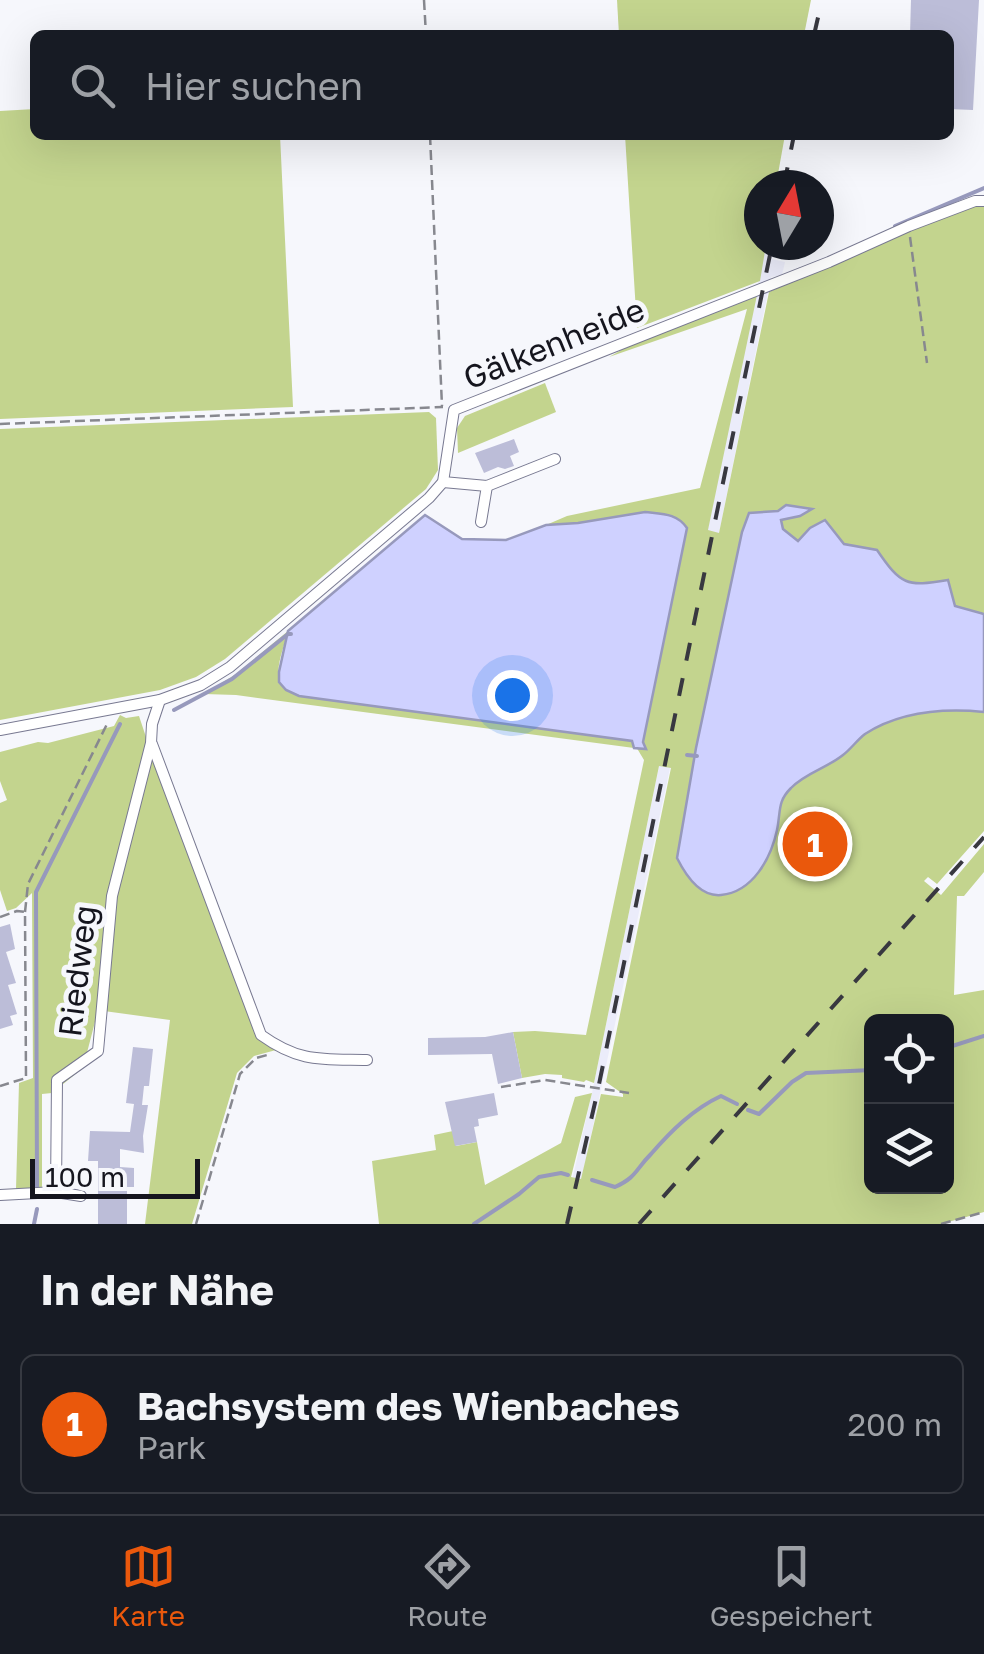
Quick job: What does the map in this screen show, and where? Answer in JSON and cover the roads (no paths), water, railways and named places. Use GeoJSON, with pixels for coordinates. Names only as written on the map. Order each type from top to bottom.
{"type":"FeatureCollection","features":[{"type":"Feature","properties":{"kind":"street","name":"Gälkenheide"},"geometry":{"type":"LineString","coordinates":[[443,482],[448,408],[830,262],[909,226],[984,201]]}},
{"type":"Feature","properties":{"kind":"street"},"geometry":{"type":"LineString","coordinates":[[0,730],[160,700],[201,684],[230,666],[443,482],[486,486],[554,458]]}},
{"type":"Feature","properties":{"kind":"street"},"geometry":{"type":"LineString","coordinates":[[481,522],[486,486]]}},
{"type":"Feature","properties":{"kind":"street","name":"Riedweg"},"geometry":{"type":"LineString","coordinates":[[56,1192],[56,1080],[98,1051],[112,896],[160,700]]}},
{"type":"Feature","properties":{"kind":"street","name":"Riedweg"},"geometry":{"type":"LineString","coordinates":[[142,703],[152,724]]}},
{"type":"Feature","properties":{"kind":"street","name":"Riedweg"},"geometry":{"type":"LineString","coordinates":[[151,742],[261,1035],[282,1050],[308,1058],[368,1060]]}},
{"type":"Feature","properties":{"kind":"street"},"geometry":{"type":"LineString","coordinates":[[0,1195],[56,1192],[82,1196]]}},
{"type":"Feature","properties":{"kind":"water"},"geometry":{"type":"Polygon","coordinates":[[[786,505],[812,509],[781,520],[783,529],[798,541],[825,520],[844,544],[877,550],[899,577],[913,583],[948,580],[955,606],[984,614],[984,712],[923,713],[893,720],[865,734],[843,755],[803,778],[787,793],[781,802],[770,852],[759,872],[742,888],[713,895],[694,883],[677,858],[696,748],[749,513],[778,511],[786,505]]]}},
{"type":"Feature","properties":{"kind":"water"},"geometry":{"type":"Polygon","coordinates":[[[645,512],[674,517],[687,528],[643,742],[646,749],[634,748],[632,741],[299,696],[279,682],[288,631],[425,515],[462,539],[506,540],[546,525],[645,512]]]}},
{"type":"Feature","properties":{"kind":"waterway"},"geometry":{"type":"LineString","coordinates":[[895,226],[984,188]]}},
{"type":"Feature","properties":{"kind":"waterway"},"geometry":{"type":"LineString","coordinates":[[174,710],[232,679],[291,634]]}},
{"type":"Feature","properties":{"kind":"waterway"},"geometry":{"type":"LineString","coordinates":[[37,1187],[36,892],[120,724]]}},
{"type":"Feature","properties":{"kind":"waterway"},"geometry":{"type":"LineString","coordinates":[[687,755],[697,756]]}},
{"type":"Feature","properties":{"kind":"waterway"},"geometry":{"type":"LineString","coordinates":[[954,1045],[984,1036]]}},
{"type":"Feature","properties":{"kind":"waterway"},"geometry":{"type":"LineString","coordinates":[[748,1110],[759,1114],[806,1073],[864,1070]]}},
{"type":"Feature","properties":{"kind":"waterway"},"geometry":{"type":"LineString","coordinates":[[592,1180],[615,1187],[632,1176],[701,1107],[721,1096],[737,1104]]}},
{"type":"Feature","properties":{"kind":"waterway"},"geometry":{"type":"LineString","coordinates":[[474,1224],[539,1177],[568,1175]]}},
{"type":"Feature","properties":{"kind":"waterway"},"geometry":{"type":"LineString","coordinates":[[34,1224],[37,1209]]}},
{"type":"Feature","properties":{"kind":"railway"},"geometry":{"type":"LineString","coordinates":[[815,30],[822,0]]}},
{"type":"Feature","properties":{"kind":"railway"},"geometry":{"type":"LineString","coordinates":[[787,170],[793,140]]}},
{"type":"Feature","properties":{"kind":"railway"},"geometry":{"type":"LineString","coordinates":[[567,1224],[769,260]]}},
{"type":"Feature","properties":{"kind":"railway"},"geometry":{"type":"LineString","coordinates":[[639,1224],[984,837]]}},
{"type":"Feature","properties":{"kind":"place","name":"Bachsystem des Wienbaches"},"geometry":{"type":"Point","coordinates":[815,844]}}]}
